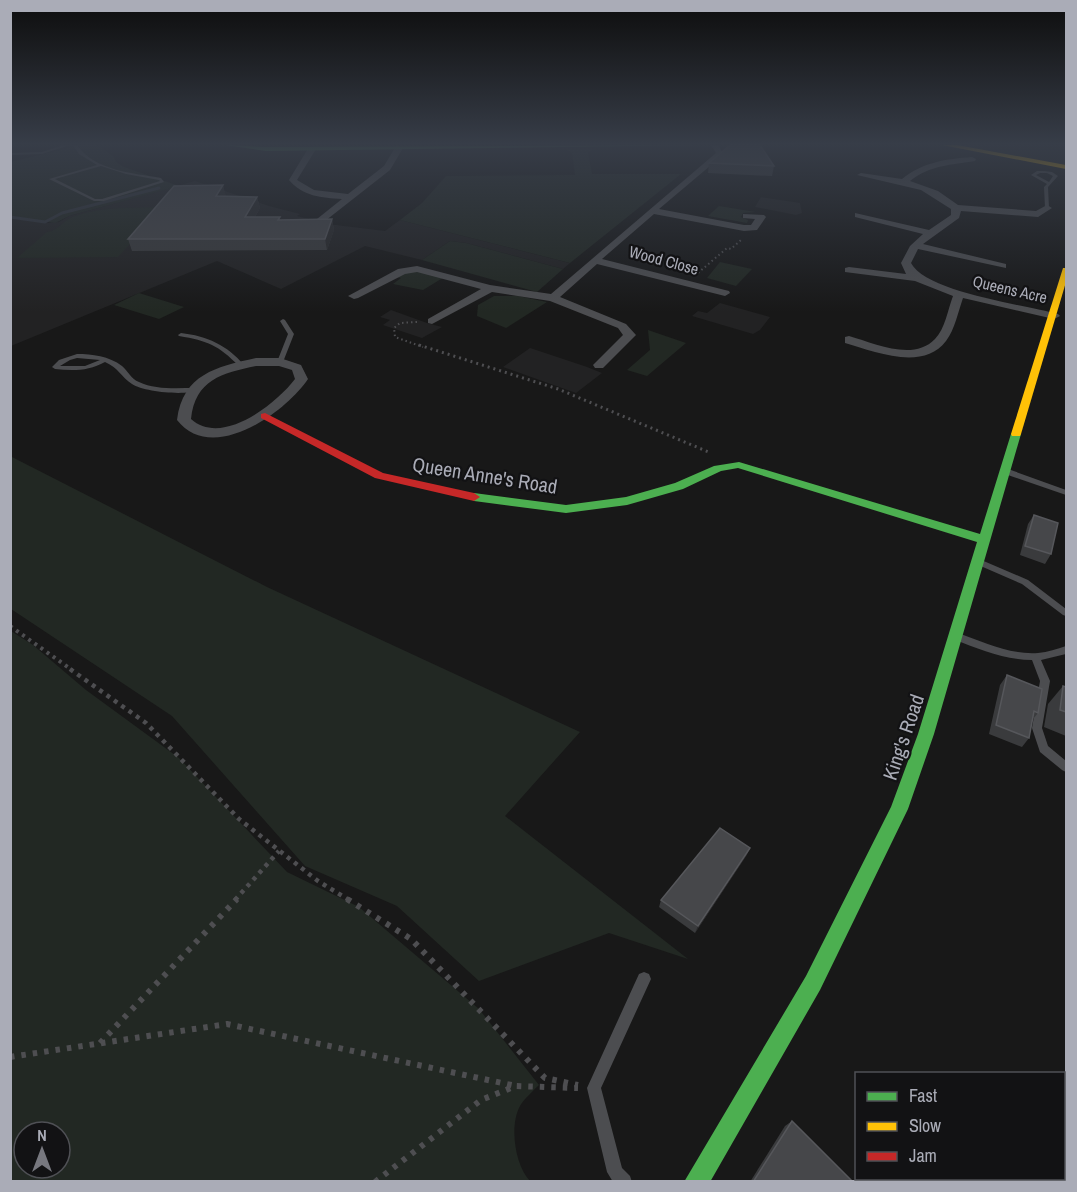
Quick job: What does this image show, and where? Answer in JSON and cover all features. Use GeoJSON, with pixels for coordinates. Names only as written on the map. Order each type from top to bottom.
{"type":"FeatureCollection","features":[{"type":"Feature","properties":{"kind":"street"},"geometry":{"type":"LineString","coordinates":[[322,219],[345,201]]}},
{"type":"Feature","properties":{"kind":"street","name":"Wood Close"},"geometry":{"type":"LineString","coordinates":[[553,298],[665,201]]}},
{"type":"Feature","properties":{"kind":"street"},"geometry":{"type":"LineString","coordinates":[[947,201],[956,208],[1038,214],[1047,208]]}},
{"type":"Feature","properties":{"kind":"street"},"geometry":{"type":"LineString","coordinates":[[916,278],[906,263],[908,255],[932,233],[956,216],[956,208]]}},
{"type":"Feature","properties":{"kind":"street"},"geometry":{"type":"LineString","coordinates":[[653,211],[744,228],[754,228],[761,217],[746,216]]}},
{"type":"Feature","properties":{"kind":"street"},"geometry":{"type":"LineString","coordinates":[[858,215],[932,233]]}},
{"type":"Feature","properties":{"kind":"street","name":"Queens Acre"},"geometry":{"type":"LineString","coordinates":[[917,246],[1002,266]]}},
{"type":"Feature","properties":{"kind":"street","name":"Wood Close"},"geometry":{"type":"LineString","coordinates":[[595,260],[725,293]]}},
{"type":"Feature","properties":{"kind":"street"},"geometry":{"type":"LineString","coordinates":[[354,296],[402,271],[417,269],[490,288],[553,298],[622,326],[630,334],[598,365]]}},
{"type":"Feature","properties":{"kind":"street","name":"Queens Acre"},"geometry":{"type":"LineString","coordinates":[[849,270],[916,278],[959,294],[1054,316]]}},
{"type":"Feature","properties":{"kind":"street","name":"King's Road"},"geometry":{"type":"LineString","coordinates":[[696,1182],[813,983],[899,809],[926,734],[1066,270]]}},
{"type":"Feature","properties":{"kind":"street"},"geometry":{"type":"LineString","coordinates":[[432,321],[490,288]]}},
{"type":"Feature","properties":{"kind":"street","name":"Queens Acre"},"geometry":{"type":"LineString","coordinates":[[849,340],[904,354],[925,351],[940,342],[959,294]]}},
{"type":"Feature","properties":{"kind":"street"},"geometry":{"type":"LineString","coordinates":[[256,362],[280,362],[297,368],[302,379],[290,397],[265,416],[225,431],[196,431],[184,420],[187,399],[203,380],[241,365],[256,362]]}},
{"type":"Feature","properties":{"kind":"street","name":"Queen Anne's Road"},"geometry":{"type":"LineString","coordinates":[[265,416],[379,476],[466,496],[567,509],[627,501],[679,486],[718,468],[739,465]]}},
{"type":"Feature","properties":{"kind":"street"},"geometry":{"type":"LineString","coordinates":[[739,465],[984,540]]}},
{"type":"Feature","properties":{"kind":"lane"},"geometry":{"type":"LineString","coordinates":[[1047,201],[1047,208]]}},
{"type":"Feature","properties":{"kind":"lane"},"geometry":{"type":"LineString","coordinates":[[280,362],[291,334],[283,321]]}},
{"type":"Feature","properties":{"kind":"lane"},"geometry":{"type":"LineString","coordinates":[[181,335],[201,336],[213,342],[241,365]]}},
{"type":"Feature","properties":{"kind":"lane"},"geometry":{"type":"LineString","coordinates":[[103,361],[93,367],[74,370],[55,367],[60,360],[70,357],[92,357],[103,361],[121,368],[132,382],[141,386],[195,390]]}},
{"type":"Feature","properties":{"kind":"lane"},"geometry":{"type":"LineString","coordinates":[[1005,471],[1066,493]]}},
{"type":"Feature","properties":{"kind":"lane"},"geometry":{"type":"LineString","coordinates":[[979,562],[1025,582],[1066,612]]}},
{"type":"Feature","properties":{"kind":"lane"},"geometry":{"type":"LineString","coordinates":[[956,636],[1020,657],[1048,658],[1066,650]]}},
{"type":"Feature","properties":{"kind":"lane"},"geometry":{"type":"LineString","coordinates":[[1035,657],[1045,681],[1037,728],[1044,749],[1066,767]]}},
{"type":"Feature","properties":{"kind":"lane"},"geometry":{"type":"LineString","coordinates":[[624,1182],[615,1172],[594,1088],[644,979]]}},
{"type":"Feature","properties":{"kind":"path"},"geometry":{"type":"LineString","coordinates":[[686,283],[754,228]]}},
{"type":"Feature","properties":{"kind":"path"},"geometry":{"type":"LineString","coordinates":[[432,321],[399,323],[394,328],[395,337],[558,389],[739,465]]}},
{"type":"Feature","properties":{"kind":"path"},"geometry":{"type":"LineString","coordinates":[[10,626],[146,723],[239,819],[279,851],[318,881],[411,939],[545,1078],[594,1088]]}},
{"type":"Feature","properties":{"kind":"path"},"geometry":{"type":"LineString","coordinates":[[100,1044],[218,920],[279,851]]}},
{"type":"Feature","properties":{"kind":"path"},"geometry":{"type":"LineString","coordinates":[[10,1057],[227,1024],[516,1086],[594,1088]]}},
{"type":"Feature","properties":{"kind":"path"},"geometry":{"type":"LineString","coordinates":[[375,1182],[481,1100],[516,1086]]}},
{"type":"Feature","properties":{"kind":"shaded area"},"geometry":{"type":"Polygon","coordinates":[[[11,201],[125,201],[69,216],[55,223],[11,216],[11,201]]]}},
{"type":"Feature","properties":{"kind":"shaded area"},"geometry":{"type":"Polygon","coordinates":[[[124,201],[253,201],[328,224],[385,231],[400,220],[570,263],[563,269],[466,243],[450,241],[422,260],[365,246],[281,289],[217,261],[11,346],[10,216],[46,223],[59,222],[69,216],[124,201]]]}},
{"type":"Feature","properties":{"kind":"shaded area"},"geometry":{"type":"Polygon","coordinates":[[[424,201],[648,201],[570,263],[400,220],[424,201]]]}},
{"type":"Feature","properties":{"kind":"shaded area"},"geometry":{"type":"Polygon","coordinates":[[[759,201],[785,201],[800,203],[802,213],[796,215],[755,207],[759,201]]]}},
{"type":"Feature","properties":{"kind":"shaded area"},"geometry":{"type":"Polygon","coordinates":[[[719,206],[756,212],[743,213],[741,217],[748,220],[747,223],[708,216],[719,206]]]}},
{"type":"Feature","properties":{"kind":"shaded area"},"geometry":{"type":"Polygon","coordinates":[[[164,207],[118,257],[17,258],[47,232],[55,230],[75,216],[108,209],[164,207]]]}},
{"type":"Feature","properties":{"kind":"shaded area"},"geometry":{"type":"Polygon","coordinates":[[[450,241],[466,243],[563,269],[537,292],[422,260],[450,241]]]}},
{"type":"Feature","properties":{"kind":"shaded area"},"geometry":{"type":"Polygon","coordinates":[[[720,262],[752,269],[736,286],[707,278],[720,262]]]}},
{"type":"Feature","properties":{"kind":"shaded area"},"geometry":{"type":"Polygon","coordinates":[[[412,270],[446,276],[423,290],[393,284],[401,278],[392,276],[412,270]]]}},
{"type":"Feature","properties":{"kind":"shaded area"},"geometry":{"type":"Polygon","coordinates":[[[139,293],[184,307],[159,319],[114,305],[139,293]]]}},
{"type":"Feature","properties":{"kind":"shaded area"},"geometry":{"type":"Polygon","coordinates":[[[494,296],[518,296],[547,302],[506,328],[477,316],[478,305],[494,296]]]}},
{"type":"Feature","properties":{"kind":"shaded area"},"geometry":{"type":"Polygon","coordinates":[[[720,303],[770,317],[760,330],[753,334],[692,316],[698,311],[707,313],[720,303]]]}},
{"type":"Feature","properties":{"kind":"shaded area"},"geometry":{"type":"Polygon","coordinates":[[[391,310],[442,327],[422,338],[383,325],[390,320],[380,317],[391,310]]]}},
{"type":"Feature","properties":{"kind":"shaded area"},"geometry":{"type":"Polygon","coordinates":[[[648,330],[686,343],[647,376],[627,370],[650,350],[648,330]]]}},
{"type":"Feature","properties":{"kind":"shaded area"},"geometry":{"type":"Polygon","coordinates":[[[530,348],[602,373],[576,393],[503,367],[530,348]]]}},
{"type":"Feature","properties":{"kind":"shaded area"},"geometry":{"type":"Polygon","coordinates":[[[10,456],[267,587],[580,732],[505,816],[688,959],[609,933],[479,981],[397,906],[305,866],[172,716],[11,609],[10,456]]]}},
{"type":"Feature","properties":{"kind":"shaded area"},"geometry":{"type":"Polygon","coordinates":[[[11,631],[33,645],[86,690],[179,758],[287,872],[359,907],[479,1009],[539,1085],[520,1106],[514,1134],[517,1156],[530,1181],[11,1181],[11,631]]]}},
{"type":"Feature","properties":{"kind":"building"},"geometry":{"type":"Polygon","coordinates":[[[161,201],[255,201],[245,217],[280,217],[278,220],[332,219],[325,239],[128,239],[161,201]]]}},
{"type":"Feature","properties":{"kind":"building"},"geometry":{"type":"Polygon","coordinates":[[[1034,515],[1058,523],[1051,554],[1025,546],[1034,515]]]}},
{"type":"Feature","properties":{"kind":"building"},"geometry":{"type":"Polygon","coordinates":[[[1007,675],[1042,689],[1038,713],[1034,711],[1029,738],[996,725],[1007,675]]]}},
{"type":"Feature","properties":{"kind":"building"},"geometry":{"type":"Polygon","coordinates":[[[1063,686],[1066,687],[1066,712],[1060,710],[1063,686]]]}},
{"type":"Feature","properties":{"kind":"building"},"geometry":{"type":"Polygon","coordinates":[[[720,828],[750,848],[698,926],[661,900],[720,828]]]}},
{"type":"Feature","properties":{"kind":"building"},"geometry":{"type":"Polygon","coordinates":[[[792,1121],[853,1182],[753,1182],[792,1121]]]}},
{"type":"Feature","properties":{"kind":"waterway"},"geometry":{"type":"LineString","coordinates":[[10,217],[45,222],[62,213],[110,201]]}},
{"type":"Feature","properties":{"kind":"traffic: fast"},"geometry":{"type":"LineString","coordinates":[[696,1182],[813,983],[899,809],[926,734],[1016,434]]}},
{"type":"Feature","properties":{"kind":"traffic: fast"},"geometry":{"type":"LineString","coordinates":[[474,497],[566,509],[627,501],[679,486],[718,468],[739,465],[984,540]]}},
{"type":"Feature","properties":{"kind":"traffic: slow"},"geometry":{"type":"LineString","coordinates":[[1016,434],[1066,270]]}},
{"type":"Feature","properties":{"kind":"traffic: jam"},"geometry":{"type":"LineString","coordinates":[[265,416],[379,476],[474,497]]}}]}
